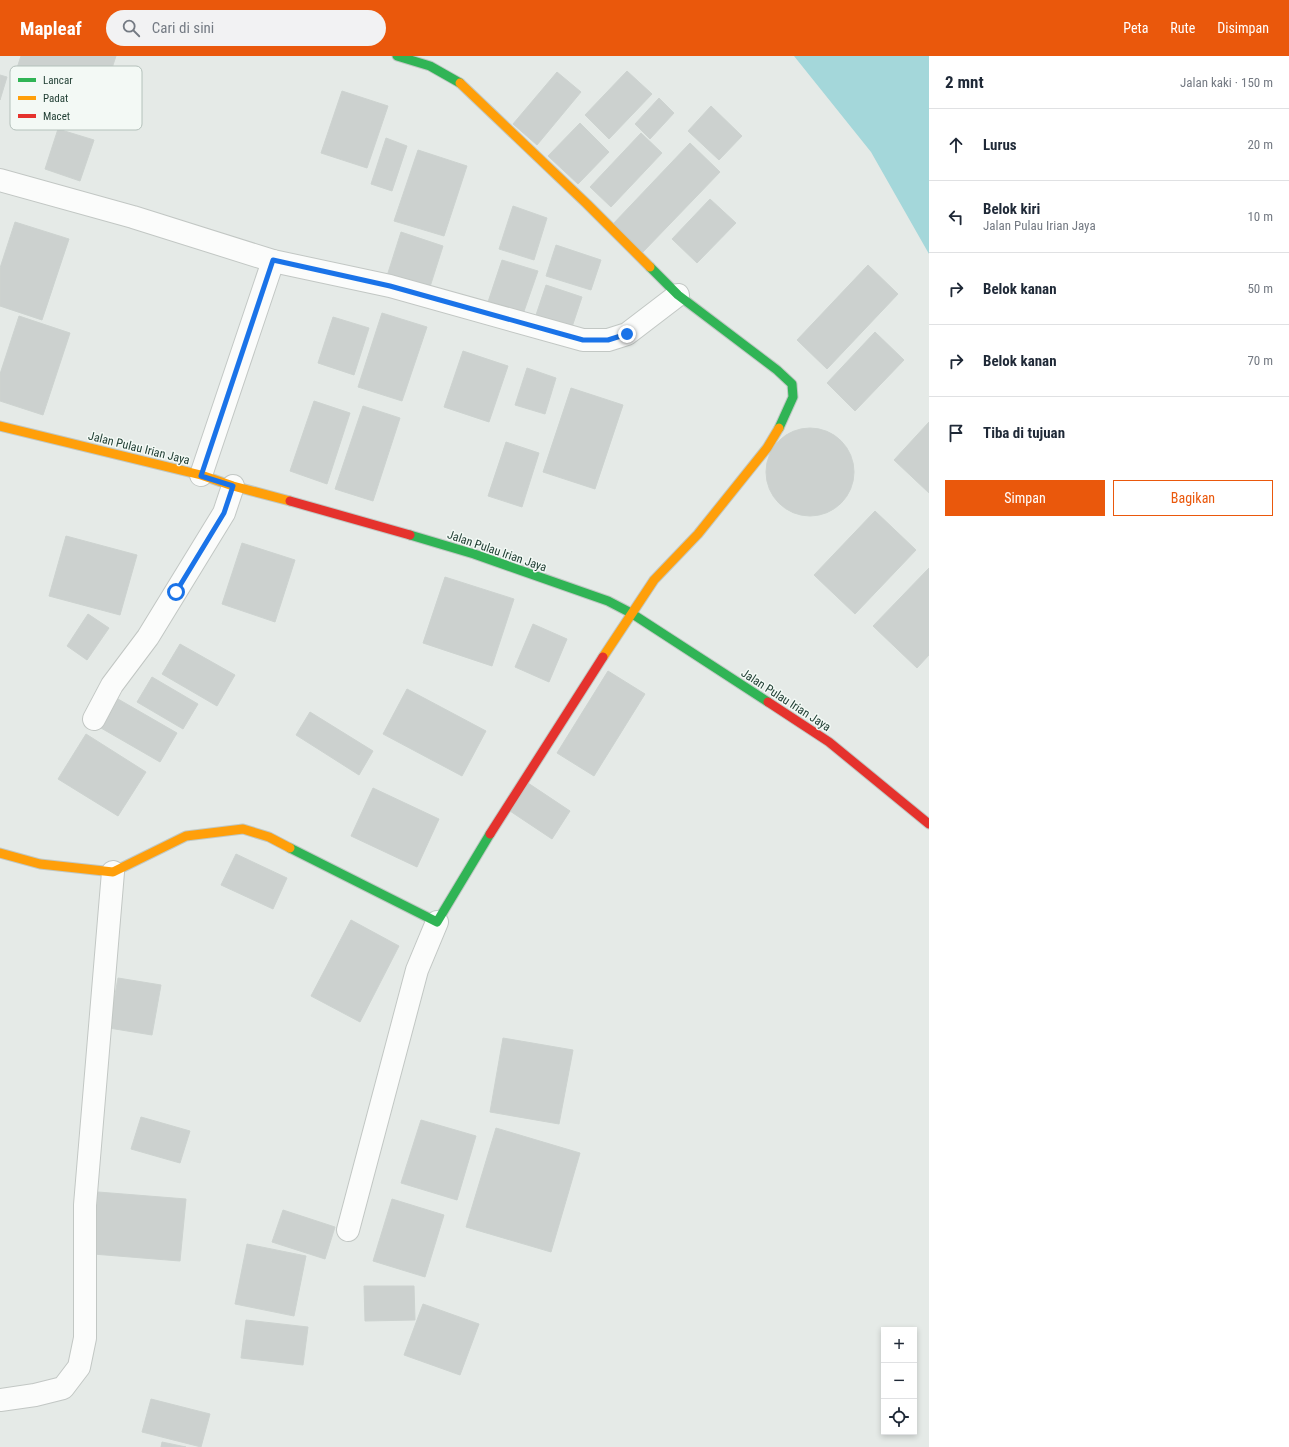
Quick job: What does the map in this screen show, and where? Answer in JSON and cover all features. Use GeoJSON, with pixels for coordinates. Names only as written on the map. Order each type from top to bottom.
{"type":"FeatureCollection","features":[{"type":"Feature","properties":{"kind":"street"},"geometry":{"type":"LineString","coordinates":[[348,1230],[417,970],[437,922],[504,810],[631,613],[654,580],[698,534],[767,448],[783,422],[793,397],[792,384],[777,370],[678,295],[587,204],[461,84],[430,66],[397,56]]}},
{"type":"Feature","properties":{"kind":"street"},"geometry":{"type":"LineString","coordinates":[[0,180],[273,260],[390,286],[583,340],[608,340],[627,334],[678,295]]}},
{"type":"Feature","properties":{"kind":"street"},"geometry":{"type":"LineString","coordinates":[[201,476],[273,260]]}},
{"type":"Feature","properties":{"kind":"street","name":"Jalan Pulau Irian Jaya"},"geometry":{"type":"LineString","coordinates":[[0,426],[201,476],[336,513],[474,554],[608,601],[631,613],[828,742],[929,824]]}},
{"type":"Feature","properties":{"kind":"street"},"geometry":{"type":"LineString","coordinates":[[94,719],[112,685],[148,637],[224,513],[233,486]]}},
{"type":"Feature","properties":{"kind":"street"},"geometry":{"type":"LineString","coordinates":[[0,853],[40,864],[113,872],[186,836],[243,829],[269,837],[437,922]]}},
{"type":"Feature","properties":{"kind":"street"},"geometry":{"type":"LineString","coordinates":[[0,1400],[35,1395],[63,1388],[79,1367],[82,1355],[85,1338],[85,1205],[113,872]]}},
{"type":"Feature","properties":{"kind":"water"},"geometry":{"type":"Polygon","coordinates":[[[794,56],[929,56],[929,254],[871,152],[794,56]]]}},
{"type":"Feature","properties":{"kind":"building"},"geometry":{"type":"Polygon","coordinates":[[[21,56],[116,56],[113,66],[18,66],[21,56]]]}},
{"type":"Feature","properties":{"kind":"building"},"geometry":{"type":"Polygon","coordinates":[[[627,71],[652,94],[609,139],[585,115],[627,71]]]}},
{"type":"Feature","properties":{"kind":"building"},"geometry":{"type":"Polygon","coordinates":[[[557,72],[581,92],[537,145],[513,124],[557,72]]]}},
{"type":"Feature","properties":{"kind":"building"},"geometry":{"type":"Polygon","coordinates":[[[0,75],[7,77],[0,100],[0,75]]]}},
{"type":"Feature","properties":{"kind":"building"},"geometry":{"type":"Polygon","coordinates":[[[342,91],[388,106],[367,168],[321,153],[342,91]]]}},
{"type":"Feature","properties":{"kind":"building"},"geometry":{"type":"Polygon","coordinates":[[[659,98],[674,113],[650,139],[635,124],[659,98]]]}},
{"type":"Feature","properties":{"kind":"building"},"geometry":{"type":"Polygon","coordinates":[[[711,106],[742,136],[719,160],[688,131],[711,106]]]}},
{"type":"Feature","properties":{"kind":"building"},"geometry":{"type":"Polygon","coordinates":[[[580,123],[609,152],[578,184],[548,156],[580,123]]]}},
{"type":"Feature","properties":{"kind":"building"},"geometry":{"type":"Polygon","coordinates":[[[58,130],[94,140],[80,181],[45,169],[58,130]]]}},
{"type":"Feature","properties":{"kind":"building"},"geometry":{"type":"Polygon","coordinates":[[[641,133],[662,153],[611,207],[590,187],[641,133]]]}},
{"type":"Feature","properties":{"kind":"building"},"geometry":{"type":"Polygon","coordinates":[[[386,138],[407,146],[392,191],[371,184],[386,138]]]}},
{"type":"Feature","properties":{"kind":"building"},"geometry":{"type":"Polygon","coordinates":[[[690,143],[720,172],[642,253],[613,224],[690,143]]]}},
{"type":"Feature","properties":{"kind":"building"},"geometry":{"type":"Polygon","coordinates":[[[418,150],[467,166],[444,236],[394,221],[418,150]]]}},
{"type":"Feature","properties":{"kind":"building"},"geometry":{"type":"Polygon","coordinates":[[[710,199],[736,223],[697,263],[672,239],[710,199]]]}},
{"type":"Feature","properties":{"kind":"building"},"geometry":{"type":"Polygon","coordinates":[[[513,206],[547,218],[534,260],[499,249],[513,206]]]}},
{"type":"Feature","properties":{"kind":"building"},"geometry":{"type":"Polygon","coordinates":[[[15,222],[69,239],[42,320],[0,306],[0,268],[15,222]]]}},
{"type":"Feature","properties":{"kind":"building"},"geometry":{"type":"Polygon","coordinates":[[[401,232],[443,246],[429,290],[387,276],[401,232]]]}},
{"type":"Feature","properties":{"kind":"building"},"geometry":{"type":"Polygon","coordinates":[[[556,245],[601,260],[591,290],[546,276],[556,245]]]}},
{"type":"Feature","properties":{"kind":"building"},"geometry":{"type":"Polygon","coordinates":[[[502,260],[538,271],[522,317],[487,305],[502,260]]]}},
{"type":"Feature","properties":{"kind":"building"},"geometry":{"type":"Polygon","coordinates":[[[868,265],[898,294],[827,369],[797,340],[868,265]]]}},
{"type":"Feature","properties":{"kind":"building"},"geometry":{"type":"Polygon","coordinates":[[[546,285],[582,297],[572,327],[536,315],[546,285]]]}},
{"type":"Feature","properties":{"kind":"building"},"geometry":{"type":"Polygon","coordinates":[[[382,313],[427,327],[402,401],[358,387],[382,313]]]}},
{"type":"Feature","properties":{"kind":"building"},"geometry":{"type":"Polygon","coordinates":[[[19,316],[70,333],[43,415],[0,401],[0,374],[19,316]]]}},
{"type":"Feature","properties":{"kind":"building"},"geometry":{"type":"Polygon","coordinates":[[[333,317],[369,328],[354,375],[318,363],[333,317]]]}},
{"type":"Feature","properties":{"kind":"building"},"geometry":{"type":"Polygon","coordinates":[[[875,332],[904,360],[855,411],[827,383],[875,332]]]}},
{"type":"Feature","properties":{"kind":"building"},"geometry":{"type":"Polygon","coordinates":[[[463,351],[508,366],[489,422],[444,407],[463,351]]]}},
{"type":"Feature","properties":{"kind":"building"},"geometry":{"type":"Polygon","coordinates":[[[527,368],[556,378],[545,414],[515,405],[527,368]]]}},
{"type":"Feature","properties":{"kind":"building"},"geometry":{"type":"Polygon","coordinates":[[[571,388],[623,405],[595,489],[543,472],[571,388]]]}},
{"type":"Feature","properties":{"kind":"building"},"geometry":{"type":"Polygon","coordinates":[[[314,401],[350,413],[327,484],[290,471],[314,401]]]}},
{"type":"Feature","properties":{"kind":"building"},"geometry":{"type":"Polygon","coordinates":[[[363,406],[400,418],[373,501],[335,489],[363,406]]]}},
{"type":"Feature","properties":{"kind":"building"},"geometry":{"type":"Polygon","coordinates":[[[929,422],[929,493],[894,460],[929,422]]]}},
{"type":"Feature","properties":{"kind":"building"},"geometry":{"type":"Polygon","coordinates":[[[810,428],[827,431],[835,435],[847,447],[851,455],[854,472],[851,489],[847,497],[835,509],[827,513],[810,516],[793,513],[785,509],[773,497],[769,489],[766,472],[769,455],[773,447],[785,435],[793,431],[810,428]]]}},
{"type":"Feature","properties":{"kind":"building"},"geometry":{"type":"Polygon","coordinates":[[[506,442],[539,453],[522,507],[488,496],[506,442]]]}},
{"type":"Feature","properties":{"kind":"building"},"geometry":{"type":"Polygon","coordinates":[[[875,511],[916,550],[855,614],[814,575],[875,511]]]}},
{"type":"Feature","properties":{"kind":"building"},"geometry":{"type":"Polygon","coordinates":[[[66,536],[137,555],[120,615],[49,596],[66,536]]]}},
{"type":"Feature","properties":{"kind":"building"},"geometry":{"type":"Polygon","coordinates":[[[242,543],[295,560],[275,622],[222,604],[242,543]]]}},
{"type":"Feature","properties":{"kind":"building"},"geometry":{"type":"Polygon","coordinates":[[[929,568],[929,655],[917,668],[873,626],[929,568]]]}},
{"type":"Feature","properties":{"kind":"building"},"geometry":{"type":"Polygon","coordinates":[[[445,577],[514,599],[492,666],[423,643],[445,577]]]}},
{"type":"Feature","properties":{"kind":"building"},"geometry":{"type":"Polygon","coordinates":[[[88,614],[109,628],[87,660],[67,646],[88,614]]]}},
{"type":"Feature","properties":{"kind":"building"},"geometry":{"type":"Polygon","coordinates":[[[533,624],[567,639],[549,682],[515,667],[533,624]]]}},
{"type":"Feature","properties":{"kind":"building"},"geometry":{"type":"Polygon","coordinates":[[[180,644],[235,675],[217,706],[162,674],[180,644]]]}},
{"type":"Feature","properties":{"kind":"building"},"geometry":{"type":"Polygon","coordinates":[[[608,671],[645,694],[594,776],[557,753],[608,671]]]}},
{"type":"Feature","properties":{"kind":"building"},"geometry":{"type":"Polygon","coordinates":[[[152,677],[198,704],[183,729],[137,702],[152,677]]]}},
{"type":"Feature","properties":{"kind":"building"},"geometry":{"type":"Polygon","coordinates":[[[407,689],[486,731],[462,776],[383,734],[407,689]]]}},
{"type":"Feature","properties":{"kind":"building"},"geometry":{"type":"Polygon","coordinates":[[[118,699],[177,733],[160,762],[101,728],[118,699]]]}},
{"type":"Feature","properties":{"kind":"building"},"geometry":{"type":"Polygon","coordinates":[[[310,712],[373,751],[359,775],[296,735],[310,712]]]}},
{"type":"Feature","properties":{"kind":"building"},"geometry":{"type":"Polygon","coordinates":[[[86,734],[146,772],[118,816],[58,779],[86,734]]]}},
{"type":"Feature","properties":{"kind":"building"},"geometry":{"type":"Polygon","coordinates":[[[528,783],[570,811],[552,839],[510,811],[528,783]]]}},
{"type":"Feature","properties":{"kind":"building"},"geometry":{"type":"Polygon","coordinates":[[[373,788],[439,819],[417,867],[351,836],[373,788]]]}},
{"type":"Feature","properties":{"kind":"building"},"geometry":{"type":"Polygon","coordinates":[[[236,854],[287,878],[273,909],[221,885],[236,854]]]}},
{"type":"Feature","properties":{"kind":"building"},"geometry":{"type":"Polygon","coordinates":[[[351,920],[399,946],[360,1022],[311,996],[351,920]]]}},
{"type":"Feature","properties":{"kind":"building"},"geometry":{"type":"Polygon","coordinates":[[[118,978],[161,985],[152,1035],[109,1028],[118,978]]]}},
{"type":"Feature","properties":{"kind":"building"},"geometry":{"type":"Polygon","coordinates":[[[503,1038],[573,1050],[559,1124],[490,1112],[503,1038]]]}},
{"type":"Feature","properties":{"kind":"building"},"geometry":{"type":"Polygon","coordinates":[[[141,1117],[190,1131],[180,1163],[131,1149],[141,1117]]]}},
{"type":"Feature","properties":{"kind":"building"},"geometry":{"type":"Polygon","coordinates":[[[421,1120],[476,1136],[457,1200],[401,1183],[421,1120]]]}},
{"type":"Feature","properties":{"kind":"building"},"geometry":{"type":"Polygon","coordinates":[[[496,1128],[580,1153],[551,1252],[466,1227],[496,1128]]]}},
{"type":"Feature","properties":{"kind":"building"},"geometry":{"type":"Polygon","coordinates":[[[98,1192],[186,1199],[180,1261],[93,1254],[98,1192]]]}},
{"type":"Feature","properties":{"kind":"building"},"geometry":{"type":"Polygon","coordinates":[[[392,1199],[444,1215],[425,1277],[373,1261],[392,1199]]]}},
{"type":"Feature","properties":{"kind":"building"},"geometry":{"type":"Polygon","coordinates":[[[283,1210],[335,1227],[325,1259],[272,1242],[283,1210]]]}},
{"type":"Feature","properties":{"kind":"building"},"geometry":{"type":"Polygon","coordinates":[[[247,1244],[306,1256],[294,1316],[235,1304],[247,1244]]]}},
{"type":"Feature","properties":{"kind":"building"},"geometry":{"type":"Polygon","coordinates":[[[364,1286],[414,1286],[415,1320],[365,1321],[364,1286]]]}},
{"type":"Feature","properties":{"kind":"building"},"geometry":{"type":"Polygon","coordinates":[[[423,1304],[479,1324],[460,1375],[404,1355],[423,1304]]]}},
{"type":"Feature","properties":{"kind":"building"},"geometry":{"type":"Polygon","coordinates":[[[246,1320],[308,1327],[303,1365],[241,1358],[246,1320]]]}},
{"type":"Feature","properties":{"kind":"building"},"geometry":{"type":"Polygon","coordinates":[[[151,1399],[210,1414],[201,1447],[142,1432],[151,1399]]]}},
{"type":"Feature","properties":{"kind":"building"},"geometry":{"type":"Polygon","coordinates":[[[162,1442],[186,1447],[161,1447],[162,1442]]]}},
{"type":"Feature","properties":{"kind":"traffic: fast"},"geometry":{"type":"LineString","coordinates":[[397,56],[430,66],[460,83]]}},
{"type":"Feature","properties":{"kind":"traffic: fast"},"geometry":{"type":"LineString","coordinates":[[650,267],[678,295],[777,370],[792,384],[793,397],[779,428]]}},
{"type":"Feature","properties":{"kind":"traffic: fast"},"geometry":{"type":"LineString","coordinates":[[410,535],[474,554],[608,601],[631,613],[768,702]]}},
{"type":"Feature","properties":{"kind":"traffic: fast"},"geometry":{"type":"LineString","coordinates":[[290,848],[437,922],[490,834]]}},
{"type":"Feature","properties":{"kind":"traffic: slow"},"geometry":{"type":"LineString","coordinates":[[460,83],[587,204],[650,267]]}},
{"type":"Feature","properties":{"kind":"traffic: slow"},"geometry":{"type":"LineString","coordinates":[[0,426],[201,475],[233,486],[290,501]]}},
{"type":"Feature","properties":{"kind":"traffic: slow"},"geometry":{"type":"LineString","coordinates":[[603,657],[654,580],[698,534],[767,448],[779,428]]}},
{"type":"Feature","properties":{"kind":"traffic: slow"},"geometry":{"type":"LineString","coordinates":[[0,853],[40,864],[113,872],[186,836],[243,829],[269,837],[290,848]]}},
{"type":"Feature","properties":{"kind":"traffic: jam"},"geometry":{"type":"LineString","coordinates":[[290,501],[410,535]]}},
{"type":"Feature","properties":{"kind":"traffic: jam"},"geometry":{"type":"LineString","coordinates":[[490,834],[603,657]]}},
{"type":"Feature","properties":{"kind":"traffic: jam"},"geometry":{"type":"LineString","coordinates":[[768,702],[829,742],[929,824]]}},
{"type":"Feature","properties":{"kind":"route"},"geometry":{"type":"LineString","coordinates":[[176,592],[224,513],[233,486],[201,476],[273,260],[390,286],[583,340],[608,340],[627,334]]}}]}
